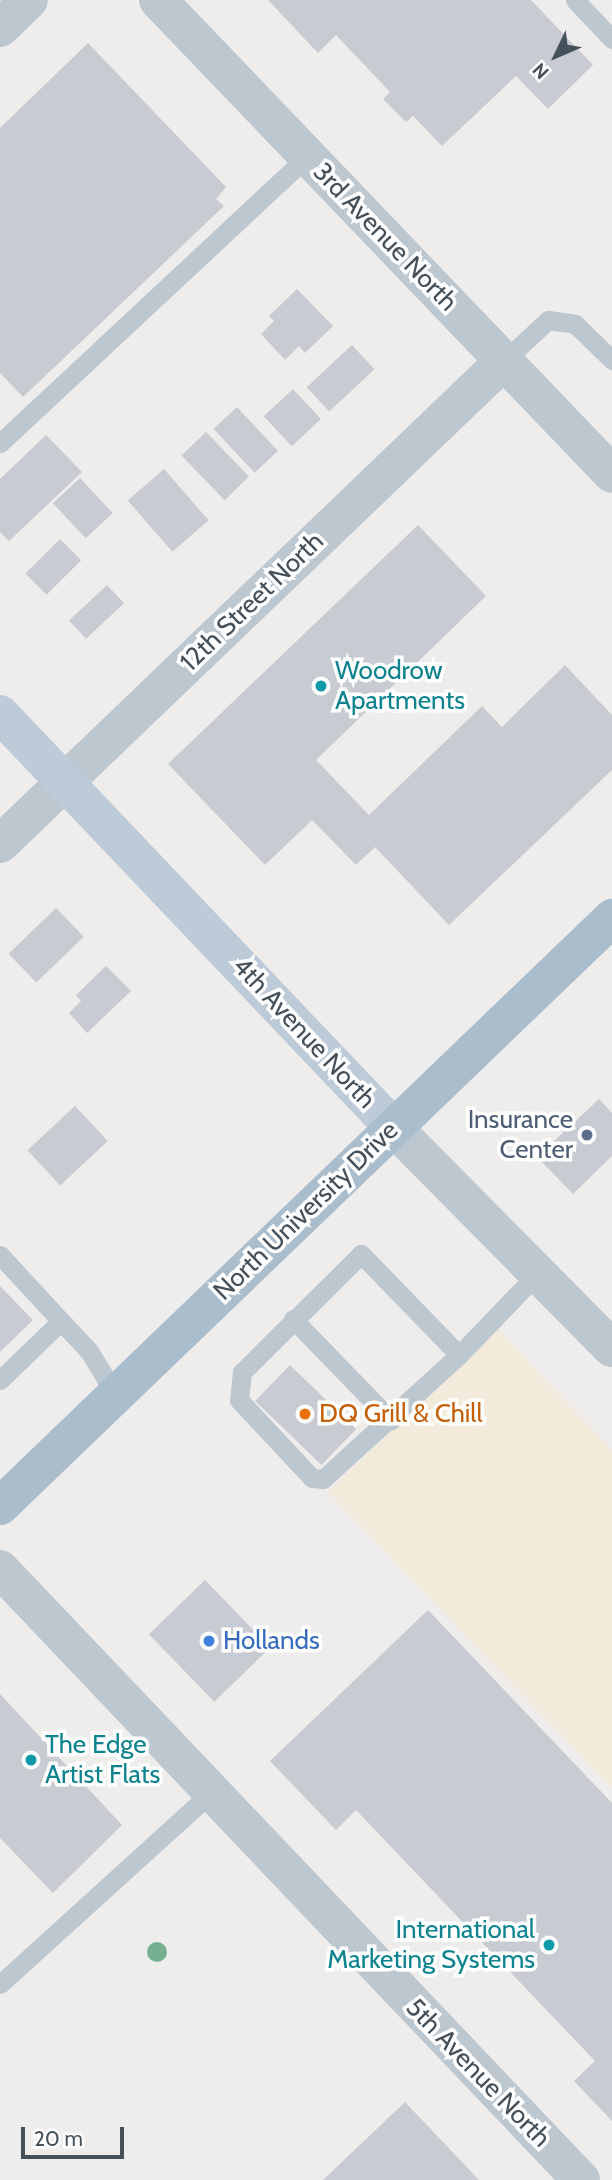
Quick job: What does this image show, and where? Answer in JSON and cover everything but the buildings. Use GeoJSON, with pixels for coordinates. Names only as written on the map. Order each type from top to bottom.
{"type":"FeatureCollection","features":[{"type":"Feature","properties":{"kind":"main road","name":"North University Drive"},"geometry":{"type":"LineString","coordinates":[[0,1506],[612,918]]}},
{"type":"Feature","properties":{"kind":"street"},"geometry":{"type":"LineString","coordinates":[[0,28],[29,0]]}},
{"type":"Feature","properties":{"kind":"street","name":"3rd Avenue North"},"geometry":{"type":"LineString","coordinates":[[158,0],[612,474]]}},
{"type":"Feature","properties":{"kind":"street","name":"12th Street North"},"geometry":{"type":"LineString","coordinates":[[0,844],[504,361]]}},
{"type":"Feature","properties":{"kind":"street","name":"4th Avenue North"},"geometry":{"type":"LineString","coordinates":[[0,714],[394,1127],[612,1348]]}},
{"type":"Feature","properties":{"kind":"street","name":"5th Avenue North"},"geometry":{"type":"LineString","coordinates":[[0,1569],[581,2180]]}},
{"type":"Feature","properties":{"kind":"lane"},"geometry":{"type":"LineString","coordinates":[[575,0],[612,39]]}},
{"type":"Feature","properties":{"kind":"lane"},"geometry":{"type":"LineString","coordinates":[[0,443],[308,156]]}},
{"type":"Feature","properties":{"kind":"lane"},"geometry":{"type":"LineString","coordinates":[[504,361],[548,320],[575,324],[612,360]]}},
{"type":"Feature","properties":{"kind":"lane"},"geometry":{"type":"LineString","coordinates":[[459,1355],[361,1254],[293,1319],[242,1373],[238,1393],[312,1478],[323,1479],[337,1470],[459,1355],[538,1273]]}},
{"type":"Feature","properties":{"kind":"lane"},"geometry":{"type":"LineString","coordinates":[[0,1255],[89,1351],[115,1394]]}},
{"type":"Feature","properties":{"kind":"lane"},"geometry":{"type":"LineString","coordinates":[[293,1319],[391,1420]]}},
{"type":"Feature","properties":{"kind":"lane"},"geometry":{"type":"LineString","coordinates":[[0,1380],[61,1321]]}},
{"type":"Feature","properties":{"kind":"lane"},"geometry":{"type":"LineString","coordinates":[[1,1981],[211,1793]]}},
{"type":"Feature","properties":{"kind":"sand"},"geometry":{"type":"Polygon","coordinates":[[[497,1328],[612,1451],[612,1788],[328,1492],[497,1328]]]}},
{"type":"Feature","properties":{"kind":"place","name":"Woodrow Apartments"},"geometry":{"type":"Point","coordinates":[321,686]}},
{"type":"Feature","properties":{"kind":"place","name":"Insurance Center"},"geometry":{"type":"Point","coordinates":[587,1135]}},
{"type":"Feature","properties":{"kind":"place","name":"DQ Grill & Chill"},"geometry":{"type":"Point","coordinates":[305,1414]}},
{"type":"Feature","properties":{"kind":"place","name":"Hollands"},"geometry":{"type":"Point","coordinates":[209,1641]}},
{"type":"Feature","properties":{"kind":"place","name":"The Edge Artist Flats"},"geometry":{"type":"Point","coordinates":[31,1760]}},
{"type":"Feature","properties":{"kind":"place","name":"International Marketing Systems"},"geometry":{"type":"Point","coordinates":[549,1945]}}]}
